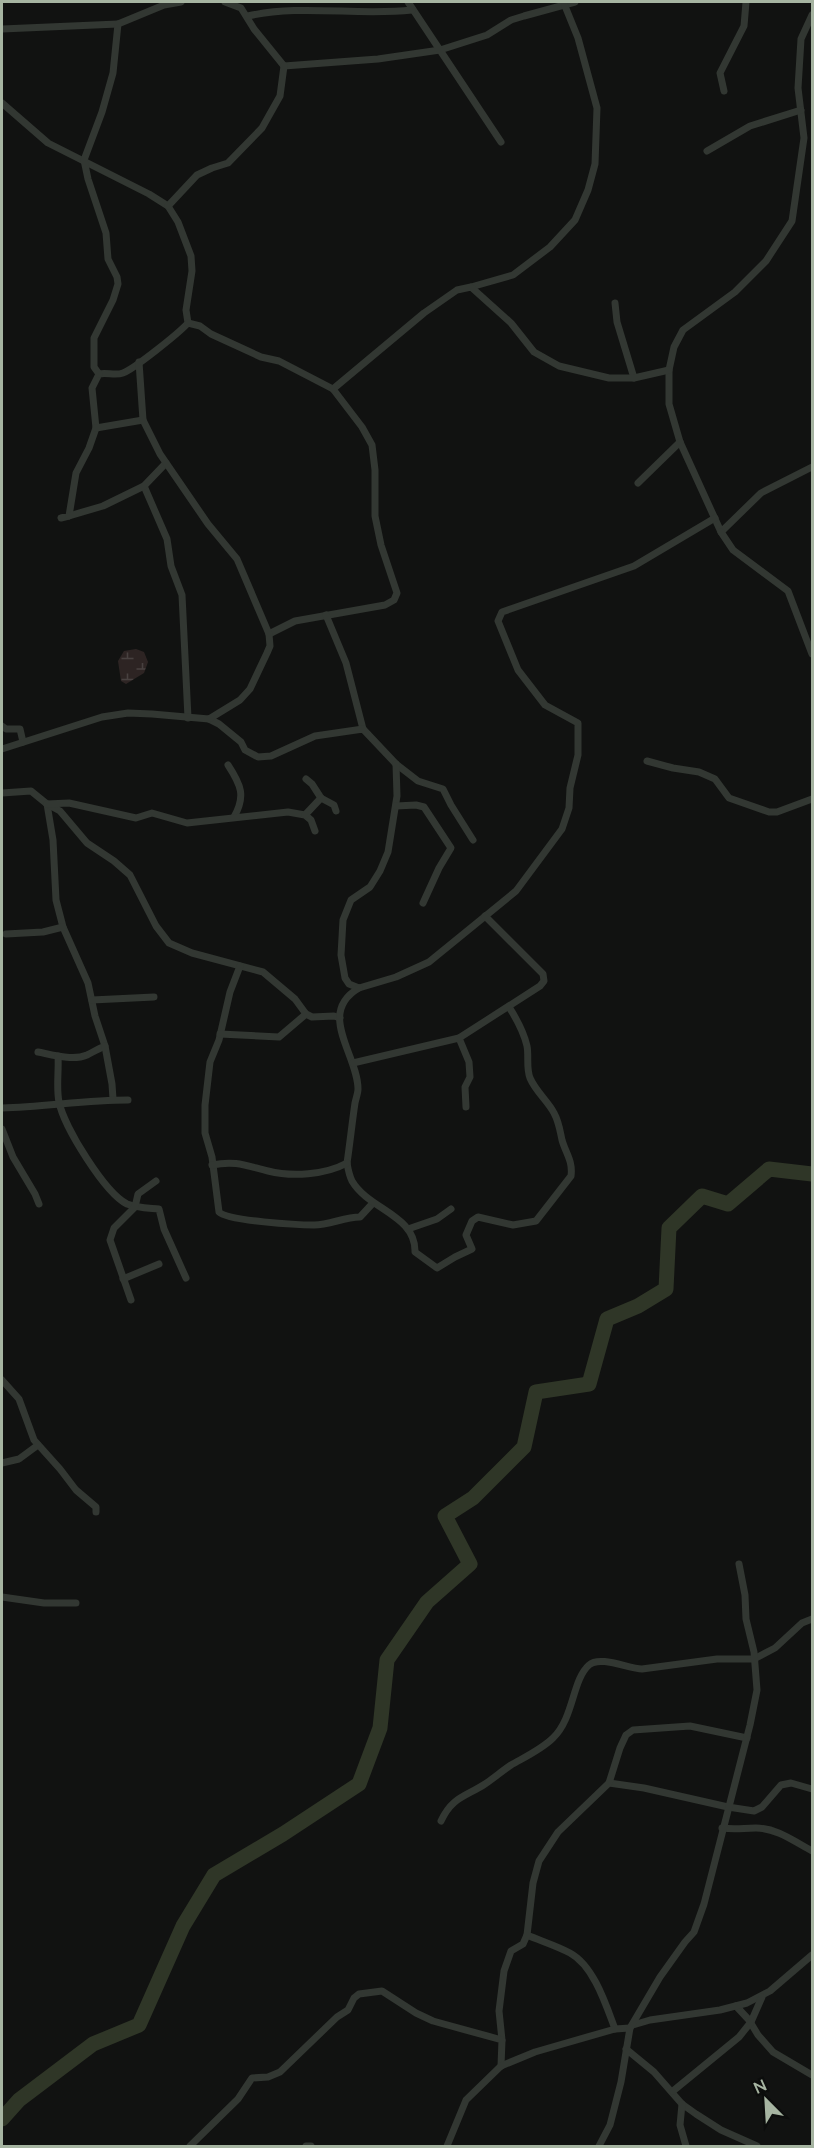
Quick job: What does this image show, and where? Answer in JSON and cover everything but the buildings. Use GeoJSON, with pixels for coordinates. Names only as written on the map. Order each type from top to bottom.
{"type":"FeatureCollection","features":[{"type":"Feature","properties":{"kind":"street"},"geometry":{"type":"LineString","coordinates":[[2,29],[118,24],[164,5],[181,2]]}},
{"type":"Feature","properties":{"kind":"street"},"geometry":{"type":"LineString","coordinates":[[168,206],[198,175],[228,163],[262,129],[280,96],[284,66],[254,29],[240,5],[225,2]]}},
{"type":"Feature","properties":{"kind":"street"},"geometry":{"type":"LineString","coordinates":[[408,2],[501,142]]}},
{"type":"Feature","properties":{"kind":"street"},"geometry":{"type":"LineString","coordinates":[[284,66],[378,59],[440,50],[487,35],[511,20],[575,2]]}},
{"type":"Feature","properties":{"kind":"street"},"geometry":{"type":"LineString","coordinates":[[724,91],[720,73],[744,26],[747,2]]}},
{"type":"Feature","properties":{"kind":"street"},"geometry":{"type":"LineString","coordinates":[[333,389],[424,314],[457,290],[513,275],[550,247],[575,220],[588,189],[595,164],[597,108],[578,38],[565,6]]}},
{"type":"Feature","properties":{"kind":"street"},"geometry":{"type":"LineString","coordinates":[[248,16],[272,10],[392,12],[412,10]]}},
{"type":"Feature","properties":{"kind":"street"},"geometry":{"type":"LineString","coordinates":[[813,15],[801,39],[798,88],[804,138],[792,221],[766,261],[735,292],[683,330],[674,347],[669,370],[669,404],[680,442],[721,532],[733,550],[788,591],[813,654]]}},
{"type":"Feature","properties":{"kind":"street"},"geometry":{"type":"LineString","coordinates":[[99,374],[94,368],[94,338],[113,300],[118,284],[108,260],[106,233],[87,179],[84,160],[102,112],[113,73],[118,24]]}},
{"type":"Feature","properties":{"kind":"street"},"geometry":{"type":"LineString","coordinates":[[2,103],[44,140],[168,206],[178,222],[191,256],[192,271],[186,310],[188,323]]}},
{"type":"Feature","properties":{"kind":"street"},"geometry":{"type":"LineString","coordinates":[[707,151],[750,126],[801,110]]}},
{"type":"Feature","properties":{"kind":"street"},"geometry":{"type":"LineString","coordinates":[[471,287],[511,323],[534,352],[559,366],[609,378],[634,378],[669,370]]}},
{"type":"Feature","properties":{"kind":"street"},"geometry":{"type":"LineString","coordinates":[[615,303],[617,322],[634,378]]}},
{"type":"Feature","properties":{"kind":"street"},"geometry":{"type":"LineString","coordinates":[[166,464],[144,486],[103,507],[65,517],[76,473],[96,428],[92,388],[99,374],[123,373],[180,332],[188,323]]}},
{"type":"Feature","properties":{"kind":"street"},"geometry":{"type":"LineString","coordinates":[[188,323],[200,326],[211,334],[261,357],[279,361],[333,389],[362,427],[372,446],[375,470],[375,516],[381,545],[397,593],[394,600],[385,605],[295,621],[269,634]]}},
{"type":"Feature","properties":{"kind":"street"},"geometry":{"type":"LineString","coordinates":[[139,362],[143,420],[166,464],[208,524],[237,559],[269,634],[270,646],[250,689],[240,700],[209,719]]}},
{"type":"Feature","properties":{"kind":"street"},"geometry":{"type":"LineString","coordinates":[[96,428],[143,420]]}},
{"type":"Feature","properties":{"kind":"street"},"geometry":{"type":"LineString","coordinates":[[638,483],[680,442]]}},
{"type":"Feature","properties":{"kind":"street"},"geometry":{"type":"LineString","coordinates":[[721,532],[761,494],[813,467]]}},
{"type":"Feature","properties":{"kind":"street"},"geometry":{"type":"LineString","coordinates":[[144,486],[167,540],[171,566],[182,595],[188,718]]}},
{"type":"Feature","properties":{"kind":"street"},"geometry":{"type":"LineString","coordinates":[[509,1007],[526,1044],[529,1076],[541,1097],[554,1112],[570,1159],[571,1176],[536,1221],[520,1225],[478,1217],[475,1219],[466,1235],[472,1249],[437,1268],[415,1252],[415,1241],[408,1229],[391,1214],[373,1203],[352,1181],[347,1163],[358,1088],[353,1063],[341,1038],[341,1008],[347,995],[359,988],[396,977],[429,962],[516,891],[558,836],[569,808],[570,788],[578,755],[578,723],[545,705],[518,670],[498,621],[502,612],[634,566],[715,518]]}},
{"type":"Feature","properties":{"kind":"street"},"geometry":{"type":"LineString","coordinates":[[326,615],[346,663],[363,729],[396,764],[418,781],[443,789],[473,840]]}},
{"type":"Feature","properties":{"kind":"street"},"geometry":{"type":"LineString","coordinates":[[2,749],[102,717],[128,713],[209,719],[241,742],[245,750],[258,757],[271,756],[315,736],[363,729]]}},
{"type":"Feature","properties":{"kind":"street"},"geometry":{"type":"LineString","coordinates":[[2,726],[6,729],[20,729],[23,742]]}},
{"type":"Feature","properties":{"kind":"street"},"geometry":{"type":"LineString","coordinates":[[647,761],[673,768],[699,771],[715,779],[729,798],[769,812],[777,812],[813,799]]}},
{"type":"Feature","properties":{"kind":"street"},"geometry":{"type":"LineString","coordinates":[[359,988],[349,984],[345,978],[341,955],[343,920],[351,900],[370,887],[388,852],[396,806],[398,778],[396,764]]}},
{"type":"Feature","properties":{"kind":"street"},"geometry":{"type":"LineString","coordinates":[[228,765],[242,795],[234,817]]}},
{"type":"Feature","properties":{"kind":"street"},"geometry":{"type":"LineString","coordinates":[[306,779],[321,798],[334,805],[336,812]]}},
{"type":"Feature","properties":{"kind":"street"},"geometry":{"type":"LineString","coordinates":[[2,793],[31,791],[60,811],[87,843],[130,875],[156,926],[169,943],[192,954],[267,975],[296,999],[306,1014],[312,1017],[340,1018]]}},
{"type":"Feature","properties":{"kind":"street"},"geometry":{"type":"LineString","coordinates":[[305,815],[321,798]]}},
{"type":"Feature","properties":{"kind":"street"},"geometry":{"type":"LineString","coordinates":[[47,804],[69,803],[136,818],[152,813],[187,823],[288,812],[305,815],[311,820],[315,831]]}},
{"type":"Feature","properties":{"kind":"street"},"geometry":{"type":"LineString","coordinates":[[47,804],[54,855],[56,900],[63,927],[88,983],[95,1016],[105,1046],[113,1099]]}},
{"type":"Feature","properties":{"kind":"street"},"geometry":{"type":"LineString","coordinates":[[396,806],[424,807],[451,848],[423,903]]}},
{"type":"Feature","properties":{"kind":"street"},"geometry":{"type":"LineString","coordinates":[[353,1063],[459,1038],[540,986],[544,981],[543,974],[485,916]]}},
{"type":"Feature","properties":{"kind":"street"},"geometry":{"type":"LineString","coordinates":[[6,934],[43,932],[63,927]]}},
{"type":"Feature","properties":{"kind":"street"},"geometry":{"type":"LineString","coordinates":[[240,966],[210,1062],[205,1105],[205,1133],[210,1149],[219,1212],[225,1216],[252,1221],[314,1225],[360,1217],[373,1203]]}},
{"type":"Feature","properties":{"kind":"street"},"geometry":{"type":"LineString","coordinates":[[92,1000],[154,997]]}},
{"type":"Feature","properties":{"kind":"street"},"geometry":{"type":"LineString","coordinates":[[220,1034],[279,1037],[306,1014]]}},
{"type":"Feature","properties":{"kind":"street"},"geometry":{"type":"LineString","coordinates":[[459,1038],[469,1062],[470,1077],[465,1087],[466,1107]]}},
{"type":"Feature","properties":{"kind":"street"},"geometry":{"type":"LineString","coordinates":[[38,1052],[76,1057],[105,1046]]}},
{"type":"Feature","properties":{"kind":"street"},"geometry":{"type":"LineString","coordinates":[[58,1056],[59,1104],[71,1132],[101,1179],[116,1196],[135,1207],[159,1209],[164,1229],[186,1278]]}},
{"type":"Feature","properties":{"kind":"street"},"geometry":{"type":"LineString","coordinates":[[2,1108],[113,1099],[128,1100]]}},
{"type":"Feature","properties":{"kind":"street"},"geometry":{"type":"LineString","coordinates":[[2,1129],[13,1157],[39,1204]]}},
{"type":"Feature","properties":{"kind":"street"},"geometry":{"type":"LineString","coordinates":[[212,1165],[236,1163],[268,1172],[292,1173],[330,1170],[347,1163]]}},
{"type":"Feature","properties":{"kind":"street"},"geometry":{"type":"LineString","coordinates":[[131,1300],[110,1240],[111,1234],[135,1207],[138,1194],[156,1181]]}},
{"type":"Feature","properties":{"kind":"street"},"geometry":{"type":"LineString","coordinates":[[408,1229],[436,1219],[451,1209]]}},
{"type":"Feature","properties":{"kind":"street"},"geometry":{"type":"LineString","coordinates":[[123,1279],[159,1264]]}},
{"type":"Feature","properties":{"kind":"street"},"geometry":{"type":"LineString","coordinates":[[2,1380],[19,1399],[34,1440],[76,1490],[96,1508],[96,1512]]}},
{"type":"Feature","properties":{"kind":"street"},"geometry":{"type":"LineString","coordinates":[[2,1463],[19,1459],[38,1445]]}},
{"type":"Feature","properties":{"kind":"street"},"geometry":{"type":"LineString","coordinates":[[599,2146],[610,2125],[621,2082],[631,2026],[660,1977],[694,1932],[704,1905],[747,1738],[757,1690],[746,1619],[746,1595],[739,1564]]}},
{"type":"Feature","properties":{"kind":"street"},"geometry":{"type":"LineString","coordinates":[[2,1597],[44,1603],[76,1603]]}},
{"type":"Feature","properties":{"kind":"street"},"geometry":{"type":"LineString","coordinates":[[441,1821],[446,1810],[456,1800],[553,1739],[564,1724],[581,1677],[589,1665],[596,1661],[642,1669],[717,1659],[754,1659],[775,1648],[802,1623],[813,1619]]}},
{"type":"Feature","properties":{"kind":"street"},"geometry":{"type":"LineString","coordinates":[[501,2066],[502,2040],[499,2011],[504,1971],[511,1951],[523,1944],[526,1935],[536,1869],[558,1833],[609,1783],[626,1735],[633,1730],[690,1726],[747,1738]]}},
{"type":"Feature","properties":{"kind":"street"},"geometry":{"type":"LineString","coordinates":[[609,1783],[644,1788],[728,1807],[757,1810],[784,1784],[813,1789]]}},
{"type":"Feature","properties":{"kind":"street"},"geometry":{"type":"LineString","coordinates":[[722,1828],[740,1830],[756,1828],[779,1832],[813,1851]]}},
{"type":"Feature","properties":{"kind":"street"},"geometry":{"type":"LineString","coordinates":[[526,1935],[569,1952],[578,1959],[597,1982],[615,2029]]}},
{"type":"Feature","properties":{"kind":"street"},"geometry":{"type":"LineString","coordinates":[[447,2146],[466,2100],[501,2066],[520,2057],[615,2029],[650,2020],[691,2016],[736,2006],[762,1997],[813,1955]]}},
{"type":"Feature","properties":{"kind":"street"},"geometry":{"type":"LineString","coordinates":[[190,2146],[238,2099],[252,2078],[268,2077],[280,2072],[345,2012],[359,1994],[382,1991],[433,2021],[502,2040]]}},
{"type":"Feature","properties":{"kind":"street"},"geometry":{"type":"LineString","coordinates":[[673,2091],[739,2037],[751,2022],[762,1997]]}},
{"type":"Feature","properties":{"kind":"street"},"geometry":{"type":"LineString","coordinates":[[736,2006],[773,2052],[813,2075]]}},
{"type":"Feature","properties":{"kind":"street"},"geometry":{"type":"LineString","coordinates":[[626,2049],[673,2091],[682,2104],[721,2130],[757,2146]]}},
{"type":"Feature","properties":{"kind":"street"},"geometry":{"type":"LineString","coordinates":[[682,2104],[680,2125],[686,2146]]}},
{"type":"Feature","properties":{"kind":"street"},"geometry":{"type":"LineString","coordinates":[[306,2146],[311,2146]]}},
{"type":"Feature","properties":{"kind":"green space"},"geometry":{"type":"Polygon","coordinates":[[[136,649],[144,652],[148,662],[144,673],[126,684],[121,681],[118,661],[124,651],[136,649]]]}},
{"type":"Feature","properties":{"kind":"waterway"},"geometry":{"type":"LineString","coordinates":[[2,2119],[19,2100],[93,2044],[139,2025],[183,1926],[214,1875],[283,1834],[359,1784],[380,1728],[387,1660],[427,1602],[470,1564],[445,1516],[473,1498],[524,1447],[536,1392],[589,1384],[607,1319],[638,1306],[666,1289],[669,1228],[702,1196],[728,1204],[769,1169],[812,1174]]}}]}
